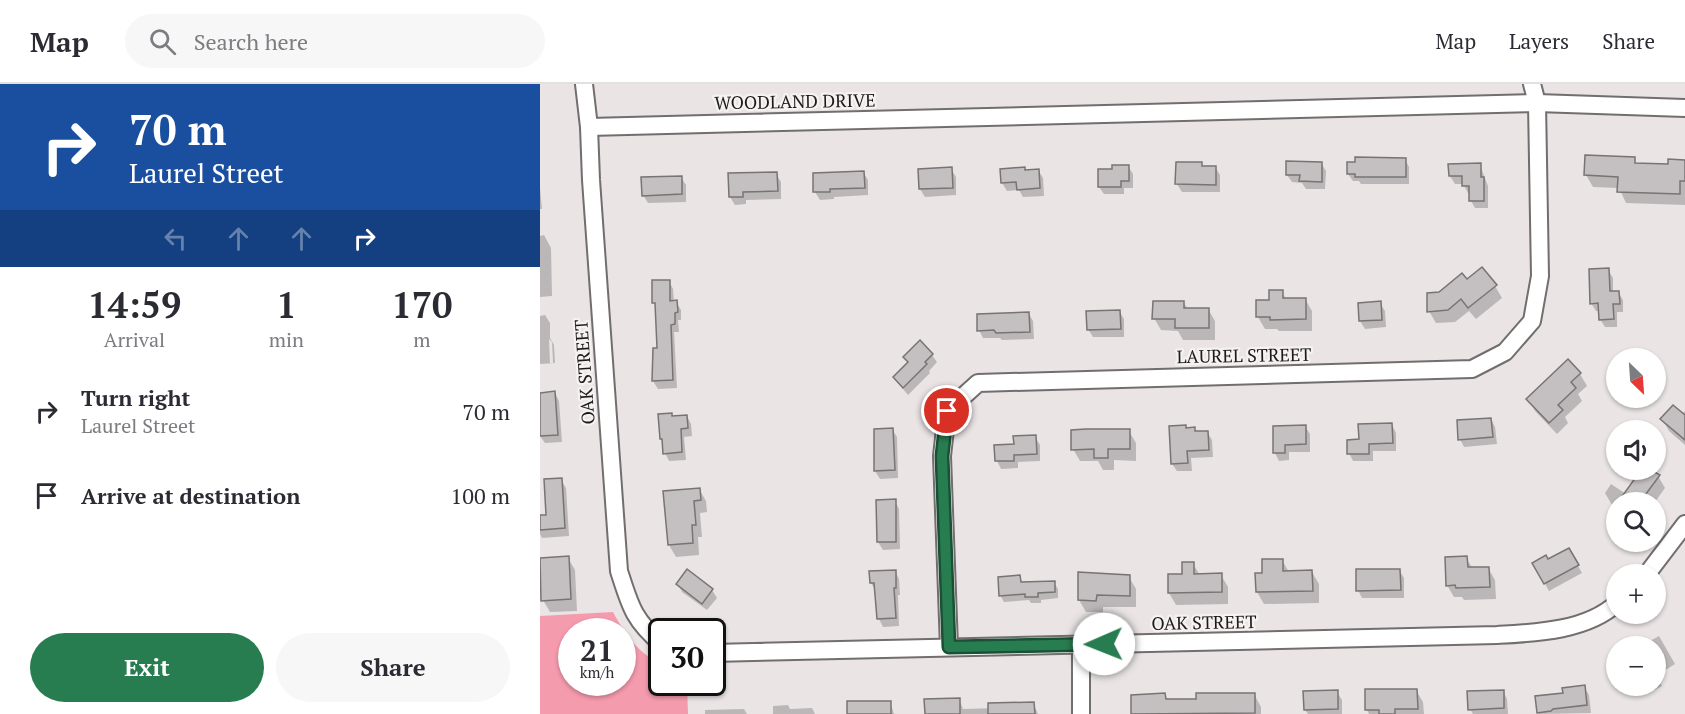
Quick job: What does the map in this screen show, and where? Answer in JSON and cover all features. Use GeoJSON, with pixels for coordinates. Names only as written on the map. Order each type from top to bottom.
{"type":"FeatureCollection","features":[{"type":"Feature","properties":{"kind":"street","name":"OAK STREET"},"geometry":{"type":"LineString","coordinates":[[584,84],[589,127],[619,571],[631,610],[648,632]]}},
{"type":"Feature","properties":{"kind":"street","name":"LAUREL STREET"},"geometry":{"type":"LineString","coordinates":[[949,647],[942,456],[947,411],[978,383],[1473,369],[1505,352],[1532,321],[1540,276],[1536,103],[1532,84]]}},
{"type":"Feature","properties":{"kind":"street","name":"WOODLAND DRIVE"},"geometry":{"type":"LineString","coordinates":[[589,127],[1536,103],[1685,108]]}},
{"type":"Feature","properties":{"kind":"street"},"geometry":{"type":"LineString","coordinates":[[1655,564],[1685,524]]}},
{"type":"Feature","properties":{"kind":"street","name":"OAK STREET"},"geometry":{"type":"LineString","coordinates":[[726,653],[1497,635],[1545,632],[1583,622],[1606,609]]}},
{"type":"Feature","properties":{"kind":"street"},"geometry":{"type":"LineString","coordinates":[[1081,645],[1081,714]]}},
{"type":"Feature","properties":{"kind":"shaded area"},"geometry":{"type":"Polygon","coordinates":[[[613,612],[616,618],[558,618],[558,696],[636,696],[636,645],[648,656],[648,696],[687,696],[688,714],[540,714],[540,616],[613,612]]]}},
{"type":"Feature","properties":{"kind":"building"},"geometry":{"type":"Polygon","coordinates":[[[1585,155],[1635,157],[1635,163],[1668,164],[1668,159],[1685,160],[1685,181],[1680,181],[1680,194],[1617,192],[1618,177],[1584,175],[1585,155]]]}},
{"type":"Feature","properties":{"kind":"building"},"geometry":{"type":"Polygon","coordinates":[[[1355,157],[1406,158],[1406,177],[1355,177],[1355,174],[1347,174],[1347,162],[1355,162],[1355,157]]]}},
{"type":"Feature","properties":{"kind":"building"},"geometry":{"type":"Polygon","coordinates":[[[1286,161],[1322,162],[1322,182],[1299,181],[1300,175],[1286,175],[1286,161]]]}},
{"type":"Feature","properties":{"kind":"building"},"geometry":{"type":"Polygon","coordinates":[[[1176,162],[1202,162],[1202,166],[1216,166],[1216,185],[1175,184],[1176,162]]]}},
{"type":"Feature","properties":{"kind":"building"},"geometry":{"type":"Polygon","coordinates":[[[1481,163],[1481,177],[1484,177],[1484,201],[1469,201],[1469,186],[1462,186],[1462,176],[1449,176],[1448,164],[1481,163]]]}},
{"type":"Feature","properties":{"kind":"building"},"geometry":{"type":"Polygon","coordinates":[[[1112,165],[1129,165],[1129,181],[1121,181],[1121,187],[1098,187],[1098,169],[1112,169],[1112,165]]]}},
{"type":"Feature","properties":{"kind":"building"},"geometry":{"type":"Polygon","coordinates":[[[952,167],[953,188],[919,189],[918,169],[952,167]]]}},
{"type":"Feature","properties":{"kind":"building"},"geometry":{"type":"Polygon","coordinates":[[[1025,167],[1025,170],[1039,169],[1040,188],[1017,190],[1016,182],[1001,183],[1000,169],[1025,167]]]}},
{"type":"Feature","properties":{"kind":"building"},"geometry":{"type":"Polygon","coordinates":[[[864,171],[865,188],[813,192],[813,173],[864,171]]]}},
{"type":"Feature","properties":{"kind":"building"},"geometry":{"type":"Polygon","coordinates":[[[777,172],[778,191],[743,192],[743,197],[729,197],[728,173],[777,172]]]}},
{"type":"Feature","properties":{"kind":"building"},"geometry":{"type":"Polygon","coordinates":[[[682,176],[682,194],[642,196],[641,177],[682,176]]]}},
{"type":"Feature","properties":{"kind":"building"},"geometry":{"type":"Polygon","coordinates":[[[1482,267],[1497,285],[1468,308],[1461,299],[1448,310],[1427,312],[1427,293],[1439,292],[1462,273],[1467,279],[1482,267]]]}},
{"type":"Feature","properties":{"kind":"building"},"geometry":{"type":"Polygon","coordinates":[[[1609,268],[1610,291],[1619,291],[1620,304],[1613,304],[1614,319],[1599,320],[1598,303],[1590,304],[1589,269],[1609,268]]]}},
{"type":"Feature","properties":{"kind":"building"},"geometry":{"type":"Polygon","coordinates":[[[652,280],[670,280],[670,301],[677,300],[678,312],[675,313],[675,324],[671,325],[673,380],[652,381],[653,348],[657,348],[652,280]]]}},
{"type":"Feature","properties":{"kind":"building"},"geometry":{"type":"Polygon","coordinates":[[[1269,290],[1283,290],[1283,298],[1306,298],[1306,319],[1270,320],[1270,317],[1256,317],[1256,300],[1269,300],[1269,290]]]}},
{"type":"Feature","properties":{"kind":"building"},"geometry":{"type":"Polygon","coordinates":[[[1153,301],[1184,301],[1184,308],[1209,308],[1209,328],[1175,328],[1175,319],[1152,319],[1153,301]]]}},
{"type":"Feature","properties":{"kind":"building"},"geometry":{"type":"Polygon","coordinates":[[[1381,301],[1382,320],[1359,321],[1358,303],[1381,301]]]}},
{"type":"Feature","properties":{"kind":"building"},"geometry":{"type":"Polygon","coordinates":[[[1120,310],[1121,329],[1087,330],[1086,311],[1120,310]]]}},
{"type":"Feature","properties":{"kind":"building"},"geometry":{"type":"Polygon","coordinates":[[[1029,312],[1030,332],[977,331],[977,314],[1029,312]]]}},
{"type":"Feature","properties":{"kind":"building"},"geometry":{"type":"Polygon","coordinates":[[[920,340],[933,354],[925,362],[927,364],[903,388],[893,377],[908,362],[903,357],[920,340]]]}},
{"type":"Feature","properties":{"kind":"building"},"geometry":{"type":"Polygon","coordinates":[[[1568,359],[1581,373],[1571,382],[1576,388],[1558,405],[1563,410],[1549,423],[1526,399],[1568,359]]]}},
{"type":"Feature","properties":{"kind":"building"},"geometry":{"type":"Polygon","coordinates":[[[555,391],[558,435],[540,436],[540,393],[555,391]]]}},
{"type":"Feature","properties":{"kind":"building"},"geometry":{"type":"Polygon","coordinates":[[[1673,405],[1685,415],[1685,440],[1666,424],[1666,420],[1660,419],[1673,405]]]}},
{"type":"Feature","properties":{"kind":"building"},"geometry":{"type":"Polygon","coordinates":[[[672,413],[672,416],[687,415],[688,428],[681,429],[682,452],[663,454],[658,414],[672,413]]]}},
{"type":"Feature","properties":{"kind":"building"},"geometry":{"type":"Polygon","coordinates":[[[1491,418],[1493,437],[1458,440],[1457,420],[1491,418]]]}},
{"type":"Feature","properties":{"kind":"building"},"geometry":{"type":"Polygon","coordinates":[[[1392,423],[1393,443],[1369,444],[1369,454],[1347,454],[1347,440],[1359,439],[1358,424],[1392,423]]]}},
{"type":"Feature","properties":{"kind":"building"},"geometry":{"type":"Polygon","coordinates":[[[1186,425],[1186,428],[1195,427],[1195,431],[1208,431],[1209,450],[1187,451],[1188,463],[1171,464],[1169,426],[1186,425]]]}},
{"type":"Feature","properties":{"kind":"building"},"geometry":{"type":"Polygon","coordinates":[[[1306,425],[1306,444],[1285,445],[1285,453],[1273,453],[1273,426],[1306,425]]]}},
{"type":"Feature","properties":{"kind":"building"},"geometry":{"type":"Polygon","coordinates":[[[893,428],[895,470],[874,471],[874,429],[893,428]]]}},
{"type":"Feature","properties":{"kind":"building"},"geometry":{"type":"Polygon","coordinates":[[[1130,429],[1130,449],[1108,449],[1108,458],[1094,458],[1094,449],[1071,450],[1071,430],[1130,429]]]}},
{"type":"Feature","properties":{"kind":"building"},"geometry":{"type":"Polygon","coordinates":[[[1036,435],[1037,454],[1014,455],[1014,461],[995,461],[994,445],[1014,444],[1013,436],[1036,435]]]}},
{"type":"Feature","properties":{"kind":"building"},"geometry":{"type":"Polygon","coordinates":[[[562,478],[565,528],[540,530],[540,515],[546,515],[544,479],[562,478]]]}},
{"type":"Feature","properties":{"kind":"building"},"geometry":{"type":"Polygon","coordinates":[[[1634,480],[1656,480],[1647,492],[1625,492],[1634,480]]]}},
{"type":"Feature","properties":{"kind":"building"},"geometry":{"type":"Polygon","coordinates":[[[700,488],[701,500],[694,501],[696,525],[692,525],[693,543],[668,545],[663,491],[700,488]]]}},
{"type":"Feature","properties":{"kind":"building"},"geometry":{"type":"Polygon","coordinates":[[[896,499],[896,542],[877,542],[876,500],[896,499]]]}},
{"type":"Feature","properties":{"kind":"building"},"geometry":{"type":"Polygon","coordinates":[[[1569,548],[1579,565],[1544,584],[1532,563],[1546,555],[1548,559],[1569,548]]]}},
{"type":"Feature","properties":{"kind":"building"},"geometry":{"type":"Polygon","coordinates":[[[569,556],[571,599],[541,601],[540,558],[569,556]]]}},
{"type":"Feature","properties":{"kind":"building"},"geometry":{"type":"Polygon","coordinates":[[[1467,556],[1468,567],[1489,567],[1490,587],[1446,586],[1445,557],[1467,556]]]}},
{"type":"Feature","properties":{"kind":"building"},"geometry":{"type":"Polygon","coordinates":[[[1262,559],[1283,559],[1283,571],[1312,570],[1313,591],[1256,592],[1255,573],[1262,573],[1262,559]]]}},
{"type":"Feature","properties":{"kind":"building"},"geometry":{"type":"Polygon","coordinates":[[[1182,562],[1194,562],[1194,574],[1222,573],[1222,592],[1168,593],[1168,574],[1182,574],[1182,562]]]}},
{"type":"Feature","properties":{"kind":"building"},"geometry":{"type":"Polygon","coordinates":[[[687,569],[713,589],[702,604],[676,584],[687,569]]]}},
{"type":"Feature","properties":{"kind":"building"},"geometry":{"type":"Polygon","coordinates":[[[1356,569],[1400,569],[1401,590],[1356,591],[1356,569]]]}},
{"type":"Feature","properties":{"kind":"building"},"geometry":{"type":"Polygon","coordinates":[[[896,570],[896,588],[894,588],[896,618],[877,619],[874,583],[870,583],[869,571],[896,570]]]}},
{"type":"Feature","properties":{"kind":"building"},"geometry":{"type":"Polygon","coordinates":[[[1078,572],[1130,575],[1130,596],[1097,595],[1096,601],[1078,600],[1078,572]]]}},
{"type":"Feature","properties":{"kind":"building"},"geometry":{"type":"Polygon","coordinates":[[[1020,575],[1021,582],[1055,581],[1055,592],[1038,593],[1038,597],[1025,597],[1025,594],[999,596],[998,577],[1020,575]]]}},
{"type":"Feature","properties":{"kind":"building"},"geometry":{"type":"Polygon","coordinates":[[[1585,685],[1587,705],[1537,713],[1535,696],[1563,693],[1562,688],[1585,685]]]}},
{"type":"Feature","properties":{"kind":"building"},"geometry":{"type":"Polygon","coordinates":[[[1365,689],[1417,689],[1418,709],[1395,709],[1395,714],[1379,714],[1379,710],[1365,710],[1365,689]]]}},
{"type":"Feature","properties":{"kind":"building"},"geometry":{"type":"Polygon","coordinates":[[[1338,690],[1338,709],[1304,710],[1303,691],[1338,690]]]}},
{"type":"Feature","properties":{"kind":"building"},"geometry":{"type":"Polygon","coordinates":[[[1504,690],[1504,708],[1468,710],[1467,691],[1504,690]]]}},
{"type":"Feature","properties":{"kind":"building"},"geometry":{"type":"Polygon","coordinates":[[[1165,693],[1166,699],[1196,699],[1196,693],[1255,693],[1255,713],[1131,714],[1131,695],[1165,693]]]}},
{"type":"Feature","properties":{"kind":"building"},"geometry":{"type":"Polygon","coordinates":[[[960,698],[960,714],[925,714],[924,699],[960,698]]]}},
{"type":"Feature","properties":{"kind":"building"},"geometry":{"type":"Polygon","coordinates":[[[847,701],[891,701],[891,714],[847,714],[847,701]]]}},
{"type":"Feature","properties":{"kind":"building"},"geometry":{"type":"Polygon","coordinates":[[[1034,702],[1035,714],[988,714],[988,703],[1034,702]]]}},
{"type":"Feature","properties":{"kind":"route"},"geometry":{"type":"LineString","coordinates":[[947,411],[942,456],[949,647],[1104,644]]}}]}
